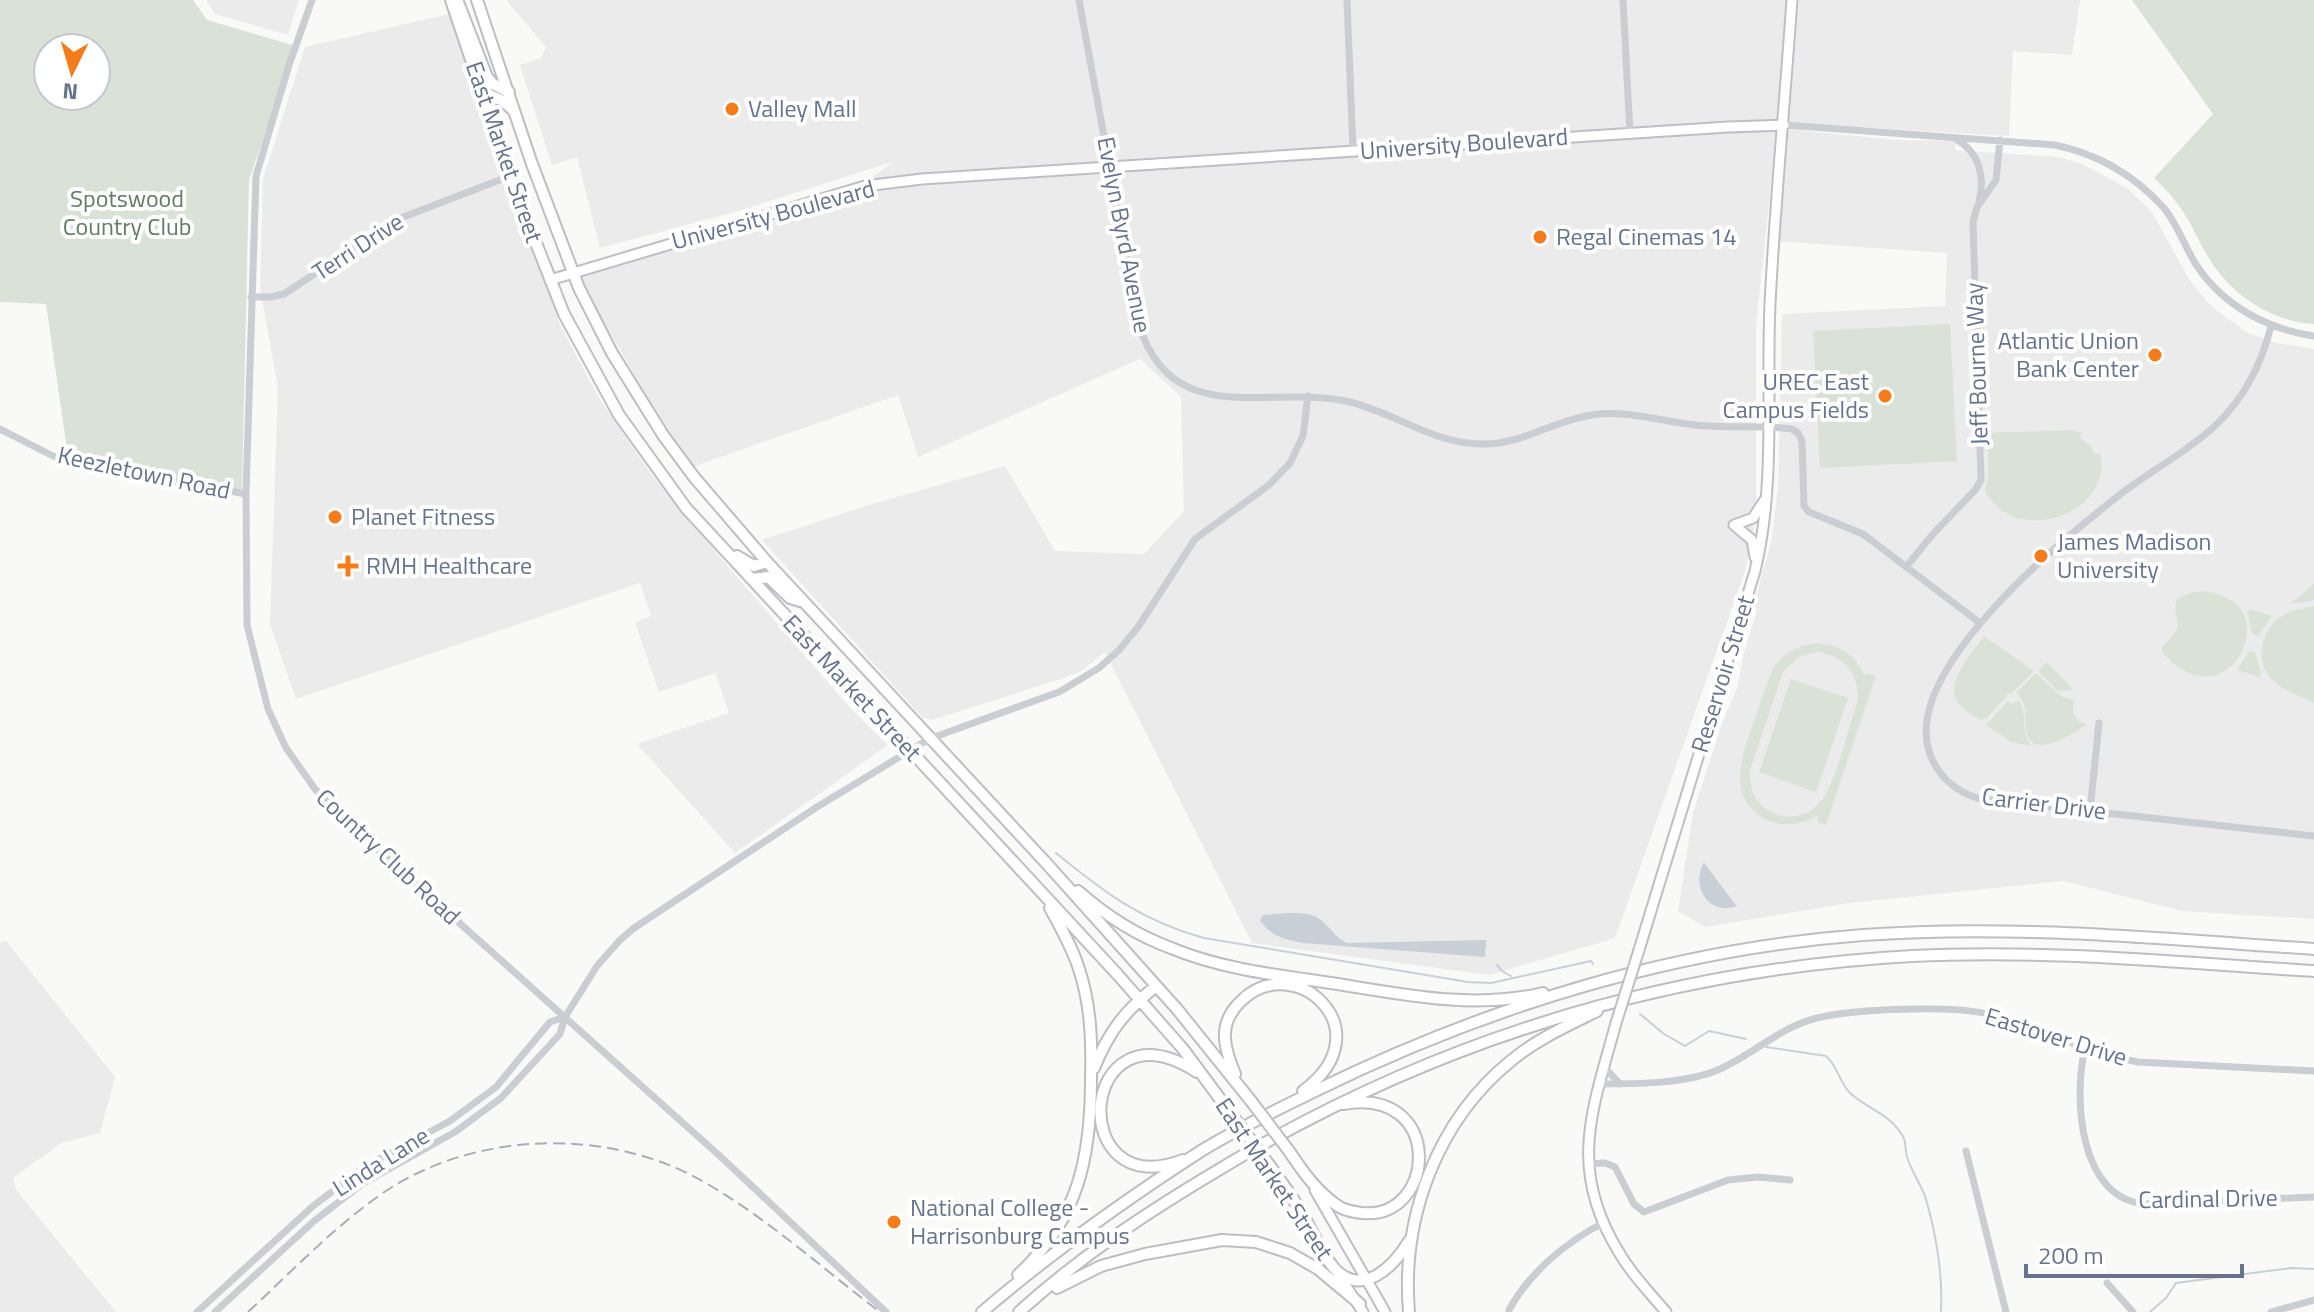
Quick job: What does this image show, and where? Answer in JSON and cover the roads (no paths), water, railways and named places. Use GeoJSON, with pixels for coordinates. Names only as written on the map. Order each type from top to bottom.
{"type":"FeatureCollection","features":[{"type":"Feature","properties":{"kind":"highway","name":"East Market Street"},"geometry":{"type":"LineString","coordinates":[[454,0],[510,176],[550,280],[570,327],[628,430],[686,508],[1140,999],[1204,1076],[1270,1166],[1295,1201],[1334,1268]]}},
{"type":"Feature","properties":{"kind":"highway"},"geometry":{"type":"LineString","coordinates":[[454,0],[487,77],[493,84],[509,92]]}},
{"type":"Feature","properties":{"kind":"highway","name":"East Market Street"},"geometry":{"type":"LineString","coordinates":[[477,0],[532,164],[588,309],[663,435],[704,489],[767,562],[1156,986],[1240,1086],[1313,1185]]}},
{"type":"Feature","properties":{"kind":"highway"},"geometry":{"type":"LineString","coordinates":[[483,92],[503,101],[515,112]]}},
{"type":"Feature","properties":{"kind":"highway"},"geometry":{"type":"LineString","coordinates":[[713,537],[748,564],[754,566],[767,562]]}},
{"type":"Feature","properties":{"kind":"highway"},"geometry":{"type":"LineString","coordinates":[[752,579],[768,577],[790,598],[802,601]]}},
{"type":"Feature","properties":{"kind":"highway"},"geometry":{"type":"LineString","coordinates":[[1048,865],[1095,905],[1130,929],[1181,952],[1232,967],[1394,994],[1457,1000],[1520,998],[1748,949],[1879,934],[2040,932],[2314,949]]}},
{"type":"Feature","properties":{"kind":"highway"},"geometry":{"type":"LineString","coordinates":[[981,1312],[1047,1244],[1071,1203],[1089,1145],[1090,1021],[1084,986],[1072,951],[1046,899]]}},
{"type":"Feature","properties":{"kind":"highway"},"geometry":{"type":"LineString","coordinates":[[1021,1312],[1074,1266],[1148,1212],[1231,1162],[1330,1108],[1447,1055],[1540,1023],[1739,976],[1835,962],[1912,956],[2110,956],[2314,971]]}},
{"type":"Feature","properties":{"kind":"highway"},"geometry":{"type":"LineString","coordinates":[[981,1312],[1088,1229],[1196,1155],[1283,1106],[1436,1036],[1599,981]]}},
{"type":"Feature","properties":{"kind":"highway"},"geometry":{"type":"LineString","coordinates":[[1240,1086],[1226,1053],[1224,1035],[1228,1018],[1248,993],[1266,986],[1285,984],[1304,989],[1321,1001],[1330,1013],[1336,1030],[1333,1060],[1317,1082],[1283,1106]]}},
{"type":"Feature","properties":{"kind":"highway"},"geometry":{"type":"LineString","coordinates":[[1091,1073],[1111,1030],[1156,986]]}},
{"type":"Feature","properties":{"kind":"highway"},"geometry":{"type":"LineString","coordinates":[[1409,1312],[1410,1239],[1431,1167],[1459,1116],[1486,1083],[1511,1060],[1541,1039],[1607,1006]]}},
{"type":"Feature","properties":{"kind":"highway"},"geometry":{"type":"LineString","coordinates":[[1196,1155],[1158,1166],[1133,1163],[1120,1156],[1106,1138],[1098,1115],[1099,1103],[1108,1080],[1116,1070],[1144,1055],[1170,1058],[1204,1076]]}},
{"type":"Feature","properties":{"kind":"highway"},"geometry":{"type":"LineString","coordinates":[[1313,1185],[1340,1208],[1370,1214],[1385,1211],[1399,1202],[1417,1177],[1419,1148],[1414,1130],[1396,1111],[1383,1104],[1368,1102],[1330,1108]]}},
{"type":"Feature","properties":{"kind":"highway"},"geometry":{"type":"LineString","coordinates":[[1334,1268],[1356,1280],[1369,1280],[1383,1272],[1400,1255],[1410,1239]]}},
{"type":"Feature","properties":{"kind":"highway"},"geometry":{"type":"LineString","coordinates":[[1021,1312],[1067,1281],[1101,1266],[1145,1254],[1222,1240],[1256,1242],[1290,1253],[1318,1269],[1362,1308]]}},
{"type":"Feature","properties":{"kind":"main road","name":"Reservoir Street"},"geometry":{"type":"LineString","coordinates":[[1666,1312],[1627,1265],[1603,1223],[1592,1192],[1588,1132],[1616,1023],[1756,567],[1763,532],[1767,489],[1770,303],[1792,0]]}},
{"type":"Feature","properties":{"kind":"main road","name":"University Boulevard"},"geometry":{"type":"LineString","coordinates":[[550,280],[865,186],[922,179],[1784,125]]}},
{"type":"Feature","properties":{"kind":"main road"},"geometry":{"type":"LineString","coordinates":[[1756,567],[1752,540],[1734,525],[1749,521],[1758,513],[1767,489]]}},
{"type":"Feature","properties":{"kind":"main road","name":"East Market Street"},"geometry":{"type":"LineString","coordinates":[[1313,1185],[1385,1312]]}},
{"type":"Feature","properties":{"kind":"main road","name":"East Market Street"},"geometry":{"type":"LineString","coordinates":[[1334,1268],[1362,1308]]}},
{"type":"Feature","properties":{"kind":"street","name":"Country Club Road"},"geometry":{"type":"LineString","coordinates":[[312,0],[256,176],[246,494],[247,625],[268,709],[286,748],[315,789],[341,817],[721,1157],[886,1312]]}},
{"type":"Feature","properties":{"kind":"street","name":"Evelyn Byrd Avenue"},"geometry":{"type":"LineString","coordinates":[[1079,0],[1137,319],[1147,346],[1163,367],[1185,385],[1214,397],[1308,396],[1352,403],[1440,437],[1475,444],[1514,441],[1580,417],[1607,413],[1704,426],[1768,427]]}},
{"type":"Feature","properties":{"kind":"street"},"geometry":{"type":"LineString","coordinates":[[1347,0],[1353,151]]}},
{"type":"Feature","properties":{"kind":"street"},"geometry":{"type":"LineString","coordinates":[[1623,0],[1630,134]]}},
{"type":"Feature","properties":{"kind":"street","name":"University Boulevard"},"geometry":{"type":"LineString","coordinates":[[1784,125],[2000,140],[2076,149],[2097,156],[2126,173],[2165,210],[2196,265],[2216,291],[2243,312],[2271,326],[2314,336]]}},
{"type":"Feature","properties":{"kind":"street"},"geometry":{"type":"LineString","coordinates":[[1955,139],[1968,146],[1978,159],[1982,188],[1977,207]]}},
{"type":"Feature","properties":{"kind":"street","name":"Jeff Bourne Way"},"geometry":{"type":"LineString","coordinates":[[1906,567],[1981,480],[1973,229],[1977,207],[1996,180],[2000,140]]}},
{"type":"Feature","properties":{"kind":"street","name":"Terri Drive"},"geometry":{"type":"LineString","coordinates":[[251,297],[284,294],[398,219],[510,176]]}},
{"type":"Feature","properties":{"kind":"street","name":"Carrier Drive"},"geometry":{"type":"LineString","coordinates":[[2271,326],[2250,382],[2215,426],[2089,519],[2005,594],[1980,623],[1945,674],[1929,711],[1926,742],[1936,768],[1956,788],[1980,799],[2314,836]]}},
{"type":"Feature","properties":{"kind":"street","name":"Linda Lane"},"geometry":{"type":"LineString","coordinates":[[215,1312],[314,1221],[362,1184],[455,1132],[501,1098],[560,1034],[565,1017],[597,966],[627,934],[817,807],[929,739],[1059,692],[1110,659],[1138,627],[1197,537],[1269,485],[1290,463],[1303,436],[1308,396]]}},
{"type":"Feature","properties":{"kind":"street"},"geometry":{"type":"LineString","coordinates":[[1768,427],[1792,429],[1801,438],[1804,506],[1809,512],[1863,534],[1980,623]]}},
{"type":"Feature","properties":{"kind":"street","name":"Keezletown Road"},"geometry":{"type":"LineString","coordinates":[[0,429],[53,456],[80,464],[246,494]]}},
{"type":"Feature","properties":{"kind":"street"},"geometry":{"type":"LineString","coordinates":[[2090,810],[2099,723]]}},
{"type":"Feature","properties":{"kind":"street","name":"Eastover Drive"},"geometry":{"type":"LineString","coordinates":[[1599,1084],[1670,1080],[1716,1071],[1784,1030],[1800,1024],[1818,1018],[1882,1012],[1977,1012],[2114,1058],[2155,1064],[2314,1071]]}},
{"type":"Feature","properties":{"kind":"street","name":"Linda Lane"},"geometry":{"type":"LineString","coordinates":[[197,1312],[324,1198],[366,1166],[450,1121],[496,1087],[550,1022],[565,1017]]}},
{"type":"Feature","properties":{"kind":"street","name":"Cardinal Drive"},"geometry":{"type":"LineString","coordinates":[[2085,1048],[2080,1085],[2084,1132],[2098,1173],[2106,1186],[2118,1196],[2130,1202],[2147,1204],[2314,1197]]}},
{"type":"Feature","properties":{"kind":"street"},"geometry":{"type":"LineString","coordinates":[[1604,1067],[1620,1084]]}},
{"type":"Feature","properties":{"kind":"street"},"geometry":{"type":"LineString","coordinates":[[1966,1151],[2006,1312]]}},
{"type":"Feature","properties":{"kind":"street"},"geometry":{"type":"LineString","coordinates":[[1588,1164],[1605,1163],[1615,1167],[1634,1204],[1644,1212],[1728,1180],[1758,1177],[1790,1180]]}},
{"type":"Feature","properties":{"kind":"street"},"geometry":{"type":"LineString","coordinates":[[1509,1310],[1524,1288],[1561,1250],[1581,1234],[1603,1223]]}},
{"type":"Feature","properties":{"kind":"street"},"geometry":{"type":"LineString","coordinates":[[2107,1283],[2133,1312]]}},
{"type":"Feature","properties":{"kind":"street"},"geometry":{"type":"LineString","coordinates":[[2271,1312],[2314,1300]]}},
{"type":"Feature","properties":{"kind":"waterway"},"geometry":{"type":"LineString","coordinates":[[1056,853],[1125,904],[1162,923],[1204,938],[1468,982],[1491,983],[1591,961],[1593,964]]}},
{"type":"Feature","properties":{"kind":"waterway"},"geometry":{"type":"LineString","coordinates":[[1497,965],[1511,976]]}},
{"type":"Feature","properties":{"kind":"waterway"},"geometry":{"type":"LineString","coordinates":[[1640,1014],[1685,1046],[1709,1031],[1746,1039]]}},
{"type":"Feature","properties":{"kind":"waterway"},"geometry":{"type":"LineString","coordinates":[[1766,1047],[1826,1056],[1849,1092],[1887,1118],[1901,1133],[1907,1157],[1925,1196],[1932,1224],[1940,1269],[1941,1312]]}},
{"type":"Feature","properties":{"kind":"waterway"},"geometry":{"type":"LineString","coordinates":[[2150,1312],[2166,1298],[2176,1283],[2291,1268],[2314,1269]]}},
{"type":"Feature","properties":{"kind":"railway"},"geometry":{"type":"LineString","coordinates":[[248,1312],[345,1222],[380,1195],[416,1174],[455,1158],[497,1148],[540,1144],[583,1145],[625,1151],[666,1164],[704,1182],[772,1227],[880,1312]]}},
{"type":"Feature","properties":{"kind":"place","name":"Valley Mall"},"geometry":{"type":"Point","coordinates":[732,109]}},
{"type":"Feature","properties":{"kind":"place","name":"Regal Cinemas 14"},"geometry":{"type":"Point","coordinates":[1540,237]}},
{"type":"Feature","properties":{"kind":"place","name":"Atlantic Union Bank Center"},"geometry":{"type":"Point","coordinates":[2155,355]}},
{"type":"Feature","properties":{"kind":"place","name":"UREC East Campus Fields"},"geometry":{"type":"Point","coordinates":[1885,396]}},
{"type":"Feature","properties":{"kind":"place","name":"Planet Fitness"},"geometry":{"type":"Point","coordinates":[335,517]}},
{"type":"Feature","properties":{"kind":"place","name":"James Madison University"},"geometry":{"type":"Point","coordinates":[2041,556]}},
{"type":"Feature","properties":{"kind":"place","name":"RMH Healthcare"},"geometry":{"type":"Point","coordinates":[348,566]}},
{"type":"Feature","properties":{"kind":"place","name":"National College - Harrisonburg Campus"},"geometry":{"type":"Point","coordinates":[894,1222]}},
{"type":"Feature","properties":{"kind":"park label","name":"Spotswood Country Club"},"geometry":{"type":"Point","coordinates":[127,213]}}]}
